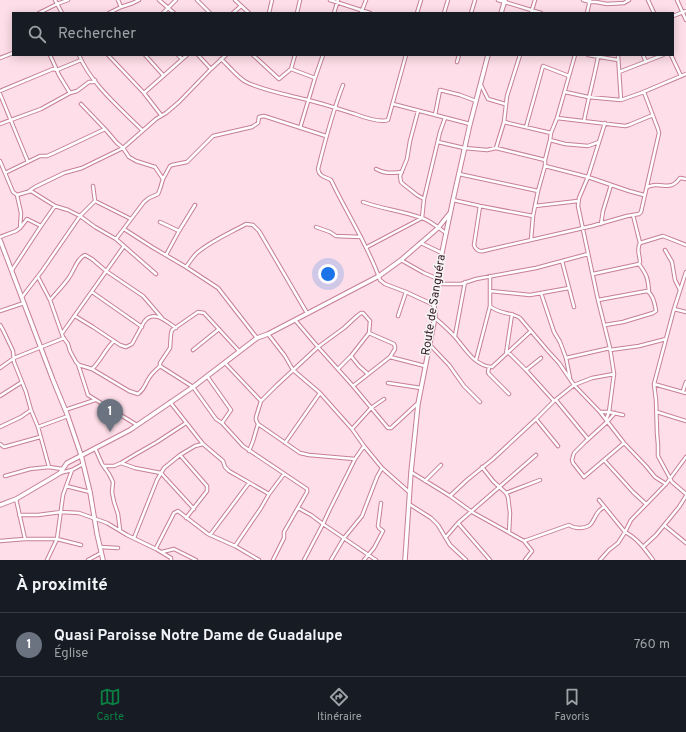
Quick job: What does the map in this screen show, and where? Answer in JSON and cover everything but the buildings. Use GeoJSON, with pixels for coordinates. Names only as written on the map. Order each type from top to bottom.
{"type":"FeatureCollection","features":[{"type":"Feature","properties":{"kind":"street"},"geometry":{"type":"LineString","coordinates":[[55,0],[61,12]]}},
{"type":"Feature","properties":{"kind":"street"},"geometry":{"type":"LineString","coordinates":[[41,12],[68,0]]}},
{"type":"Feature","properties":{"kind":"street"},"geometry":{"type":"LineString","coordinates":[[118,0],[121,7]]}},
{"type":"Feature","properties":{"kind":"street"},"geometry":{"type":"LineString","coordinates":[[111,12],[139,0]]}},
{"type":"Feature","properties":{"kind":"street"},"geometry":{"type":"LineString","coordinates":[[159,0],[173,12]]}},
{"type":"Feature","properties":{"kind":"street"},"geometry":{"type":"LineString","coordinates":[[164,12],[176,0]]}},
{"type":"Feature","properties":{"kind":"street"},"geometry":{"type":"LineString","coordinates":[[197,0],[209,12]]}},
{"type":"Feature","properties":{"kind":"street"},"geometry":{"type":"LineString","coordinates":[[235,0],[248,12]]}},
{"type":"Feature","properties":{"kind":"street"},"geometry":{"type":"LineString","coordinates":[[269,12],[272,0]]}},
{"type":"Feature","properties":{"kind":"street"},"geometry":{"type":"LineString","coordinates":[[297,12],[300,0]]}},
{"type":"Feature","properties":{"kind":"street"},"geometry":{"type":"LineString","coordinates":[[330,0],[338,1],[361,12],[366,0]]}},
{"type":"Feature","properties":{"kind":"street"},"geometry":{"type":"LineString","coordinates":[[417,12],[421,0]]}},
{"type":"Feature","properties":{"kind":"street"},"geometry":{"type":"LineString","coordinates":[[444,12],[448,0]]}},
{"type":"Feature","properties":{"kind":"street"},"geometry":{"type":"LineString","coordinates":[[471,12],[475,0]]}},
{"type":"Feature","properties":{"kind":"street"},"geometry":{"type":"LineString","coordinates":[[498,0],[505,1],[532,12],[535,0]]}},
{"type":"Feature","properties":{"kind":"street"},"geometry":{"type":"LineString","coordinates":[[583,0],[607,4],[624,3],[629,0]]}},
{"type":"Feature","properties":{"kind":"street"},"geometry":{"type":"LineString","coordinates":[[648,0],[654,12]]}},
{"type":"Feature","properties":{"kind":"street"},"geometry":{"type":"LineString","coordinates":[[677,0],[686,20]]}},
{"type":"Feature","properties":{"kind":"street"},"geometry":{"type":"LineString","coordinates":[[334,12],[338,1]]}},
{"type":"Feature","properties":{"kind":"street"},"geometry":{"type":"LineString","coordinates":[[501,12],[505,1]]}},
{"type":"Feature","properties":{"kind":"street"},"geometry":{"type":"LineString","coordinates":[[587,12],[590,1]]}},
{"type":"Feature","properties":{"kind":"street"},"geometry":{"type":"LineString","coordinates":[[234,12],[241,6]]}},
{"type":"Feature","properties":{"kind":"street"},"geometry":{"type":"LineString","coordinates":[[674,16],[686,11]]}},
{"type":"Feature","properties":{"kind":"street"},"geometry":{"type":"LineString","coordinates":[[0,58],[12,53]]}},
{"type":"Feature","properties":{"kind":"street"},"geometry":{"type":"LineString","coordinates":[[50,56],[56,70],[70,93]]}},
{"type":"Feature","properties":{"kind":"street"},"geometry":{"type":"LineString","coordinates":[[79,56],[87,70],[105,92],[142,130]]}},
{"type":"Feature","properties":{"kind":"street"},"geometry":{"type":"LineString","coordinates":[[109,56],[144,93],[161,115]]}},
{"type":"Feature","properties":{"kind":"street"},"geometry":{"type":"LineString","coordinates":[[145,56],[163,75]]}},
{"type":"Feature","properties":{"kind":"street"},"geometry":{"type":"LineString","coordinates":[[179,56],[182,59]]}},
{"type":"Feature","properties":{"kind":"street"},"geometry":{"type":"LineString","coordinates":[[144,93],[186,56]]}},
{"type":"Feature","properties":{"kind":"street"},"geometry":{"type":"LineString","coordinates":[[199,56],[211,69]]}},
{"type":"Feature","properties":{"kind":"street"},"geometry":{"type":"LineString","coordinates":[[18,195],[64,173],[82,168],[123,148],[142,130],[179,102],[225,56]]}},
{"type":"Feature","properties":{"kind":"street"},"geometry":{"type":"LineString","coordinates":[[254,56],[279,79],[291,69],[295,56]]}},
{"type":"Feature","properties":{"kind":"street"},"geometry":{"type":"LineString","coordinates":[[300,128],[323,56]]}},
{"type":"Feature","properties":{"kind":"street"},"geometry":{"type":"LineString","coordinates":[[221,59],[245,81],[275,92],[334,107],[377,121],[385,121],[388,120],[406,56]]}},
{"type":"Feature","properties":{"kind":"street"},"geometry":{"type":"LineString","coordinates":[[457,62],[459,56]]}},
{"type":"Feature","properties":{"kind":"street","name":"Route de Sanguéra"},"geometry":{"type":"LineString","coordinates":[[405,560],[409,492],[418,404],[435,317],[434,305],[442,253],[464,148],[488,56]]}},
{"type":"Feature","properties":{"kind":"street"},"geometry":{"type":"LineString","coordinates":[[496,148],[504,122],[505,104],[520,56]]}},
{"type":"Feature","properties":{"kind":"street"},"geometry":{"type":"LineString","coordinates":[[531,240],[533,216],[551,133],[557,118],[575,56]]}},
{"type":"Feature","properties":{"kind":"street"},"geometry":{"type":"LineString","coordinates":[[593,56],[618,60]]}},
{"type":"Feature","properties":{"kind":"street"},"geometry":{"type":"LineString","coordinates":[[618,56],[621,100]]}},
{"type":"Feature","properties":{"kind":"street"},"geometry":{"type":"LineString","coordinates":[[643,56],[646,62]]}},
{"type":"Feature","properties":{"kind":"street"},"geometry":{"type":"LineString","coordinates":[[619,72],[661,56]]}},
{"type":"Feature","properties":{"kind":"street"},"geometry":{"type":"LineString","coordinates":[[671,56],[681,76]]}},
{"type":"Feature","properties":{"kind":"street"},"geometry":{"type":"LineString","coordinates":[[584,121],[588,97],[595,74],[598,57]]}},
{"type":"Feature","properties":{"kind":"street"},"geometry":{"type":"LineString","coordinates":[[0,91],[53,69],[56,70],[81,60]]}},
{"type":"Feature","properties":{"kind":"street"},"geometry":{"type":"LineString","coordinates":[[526,127],[543,66],[569,76]]}},
{"type":"Feature","properties":{"kind":"street"},"geometry":{"type":"LineString","coordinates":[[291,69],[315,78]]}},
{"type":"Feature","properties":{"kind":"street"},"geometry":{"type":"LineString","coordinates":[[565,92],[588,97],[621,100],[686,74]]}},
{"type":"Feature","properties":{"kind":"street"},"geometry":{"type":"LineString","coordinates":[[0,124],[10,119],[41,109],[70,93],[77,91],[88,82],[93,82],[95,80]]}},
{"type":"Feature","properties":{"kind":"street"},"geometry":{"type":"LineString","coordinates":[[343,85],[334,107],[318,172],[322,176],[332,180],[340,200],[367,247],[380,280],[385,284],[434,305]]}},
{"type":"Feature","properties":{"kind":"street"},"geometry":{"type":"LineString","coordinates":[[481,85],[488,99],[505,104]]}},
{"type":"Feature","properties":{"kind":"street"},"geometry":{"type":"LineString","coordinates":[[435,115],[440,90],[476,101]]}},
{"type":"Feature","properties":{"kind":"street"},"geometry":{"type":"LineString","coordinates":[[480,206],[474,245],[480,252],[601,224],[640,213],[659,134],[644,92]]}},
{"type":"Feature","properties":{"kind":"street"},"geometry":{"type":"LineString","coordinates":[[0,94],[28,162]]}},
{"type":"Feature","properties":{"kind":"street"},"geometry":{"type":"LineString","coordinates":[[81,104],[123,148],[130,158],[155,167],[163,179]]}},
{"type":"Feature","properties":{"kind":"street"},"geometry":{"type":"LineString","coordinates":[[393,104],[470,124]]}},
{"type":"Feature","properties":{"kind":"street"},"geometry":{"type":"LineString","coordinates":[[418,111],[407,159],[400,176],[403,184],[424,199]]}},
{"type":"Feature","properties":{"kind":"street"},"geometry":{"type":"LineString","coordinates":[[557,118],[625,126],[653,115]]}},
{"type":"Feature","properties":{"kind":"street"},"geometry":{"type":"LineString","coordinates":[[116,239],[147,200],[158,194],[168,168],[171,165],[187,162],[213,136],[252,127],[258,123],[259,117],[264,116],[326,136]]}},
{"type":"Feature","properties":{"kind":"street"},"geometry":{"type":"LineString","coordinates":[[422,218],[424,199],[440,132],[445,118]]}},
{"type":"Feature","properties":{"kind":"street"},"geometry":{"type":"LineString","coordinates":[[504,122],[551,133]]}},
{"type":"Feature","properties":{"kind":"street"},"geometry":{"type":"LineString","coordinates":[[605,123],[588,177],[578,201],[578,206],[598,300],[605,325],[614,374],[607,421]]}},
{"type":"Feature","properties":{"kind":"street"},"geometry":{"type":"LineString","coordinates":[[5,173],[40,156],[54,154],[105,129]]}},
{"type":"Feature","properties":{"kind":"street"},"geometry":{"type":"LineString","coordinates":[[550,140],[570,145],[588,146],[599,142]]}},
{"type":"Feature","properties":{"kind":"street"},"geometry":{"type":"LineString","coordinates":[[438,142],[464,148],[487,150],[496,148],[545,160]]}},
{"type":"Feature","properties":{"kind":"street"},"geometry":{"type":"LineString","coordinates":[[0,161],[13,192],[18,195],[21,217],[20,228]]}},
{"type":"Feature","properties":{"kind":"street"},"geometry":{"type":"LineString","coordinates":[[545,166],[588,177],[636,194],[644,195]]}},
{"type":"Feature","properties":{"kind":"street"},"geometry":{"type":"LineString","coordinates":[[376,169],[389,173],[402,172]]}},
{"type":"Feature","properties":{"kind":"street"},"geometry":{"type":"LineString","coordinates":[[459,174],[538,191]]}},
{"type":"Feature","properties":{"kind":"street"},"geometry":{"type":"LineString","coordinates":[[646,187],[653,185],[667,186],[674,184],[680,178],[686,179]]}},
{"type":"Feature","properties":{"kind":"street"},"geometry":{"type":"LineString","coordinates":[[601,224],[603,211],[611,185]]}},
{"type":"Feature","properties":{"kind":"street"},"geometry":{"type":"LineString","coordinates":[[93,186],[95,201]]}},
{"type":"Feature","properties":{"kind":"street"},"geometry":{"type":"LineString","coordinates":[[29,191],[55,206],[80,216],[116,239],[156,274]]}},
{"type":"Feature","properties":{"kind":"street"},"geometry":{"type":"LineString","coordinates":[[453,200],[533,216]]}},
{"type":"Feature","properties":{"kind":"street"},"geometry":{"type":"LineString","coordinates":[[95,201],[131,219]]}},
{"type":"Feature","properties":{"kind":"street"},"geometry":{"type":"LineString","coordinates":[[22,298],[80,216],[95,201]]}},
{"type":"Feature","properties":{"kind":"street"},"geometry":{"type":"LineString","coordinates":[[535,206],[578,201]]}},
{"type":"Feature","properties":{"kind":"street"},"geometry":{"type":"LineString","coordinates":[[363,202],[422,218],[446,233]]}},
{"type":"Feature","properties":{"kind":"street"},"geometry":{"type":"LineString","coordinates":[[166,255],[195,205]]}},
{"type":"Feature","properties":{"kind":"street"},"geometry":{"type":"LineString","coordinates":[[12,270],[55,206]]}},
{"type":"Feature","properties":{"kind":"street"},"geometry":{"type":"LineString","coordinates":[[0,505],[16,499],[61,471],[67,463],[130,430],[193,387],[257,338],[268,334],[379,276],[401,260],[438,228],[450,213]]}},
{"type":"Feature","properties":{"kind":"street"},"geometry":{"type":"LineString","coordinates":[[605,325],[623,322],[656,311],[649,292],[646,274],[639,264],[638,247],[640,244],[633,215]]}},
{"type":"Feature","properties":{"kind":"street"},"geometry":{"type":"LineString","coordinates":[[21,217],[41,226]]}},
{"type":"Feature","properties":{"kind":"street"},"geometry":{"type":"LineString","coordinates":[[367,247],[422,218]]}},
{"type":"Feature","properties":{"kind":"street"},"geometry":{"type":"LineString","coordinates":[[27,220],[16,231],[0,239],[82,455],[103,560]]}},
{"type":"Feature","properties":{"kind":"street"},"geometry":{"type":"LineString","coordinates":[[160,222],[179,231]]}},
{"type":"Feature","properties":{"kind":"street"},"geometry":{"type":"LineString","coordinates":[[186,267],[198,252],[246,224],[251,224],[259,231],[307,314]]}},
{"type":"Feature","properties":{"kind":"street"},"geometry":{"type":"LineString","coordinates":[[316,227],[336,236],[361,237]]}},
{"type":"Feature","properties":{"kind":"street"},"geometry":{"type":"LineString","coordinates":[[124,229],[214,285],[220,290],[257,338]]}},
{"type":"Feature","properties":{"kind":"street"},"geometry":{"type":"LineString","coordinates":[[640,244],[664,236],[686,245]]}},
{"type":"Feature","properties":{"kind":"street"},"geometry":{"type":"LineString","coordinates":[[421,243],[442,253]]}},
{"type":"Feature","properties":{"kind":"street"},"geometry":{"type":"LineString","coordinates":[[62,333],[124,246]]}},
{"type":"Feature","properties":{"kind":"street"},"geometry":{"type":"LineString","coordinates":[[665,250],[672,262],[675,280],[680,290]]}},
{"type":"Feature","properties":{"kind":"street"},"geometry":{"type":"LineString","coordinates":[[438,284],[461,284],[476,278],[536,268],[588,254]]}},
{"type":"Feature","properties":{"kind":"street"},"geometry":{"type":"LineString","coordinates":[[50,300],[69,277],[83,255],[85,255],[143,296],[162,318],[176,328]]}},
{"type":"Feature","properties":{"kind":"street"},"geometry":{"type":"LineString","coordinates":[[401,260],[424,274],[438,279]]}},
{"type":"Feature","properties":{"kind":"street"},"geometry":{"type":"LineString","coordinates":[[562,261],[574,307]]}},
{"type":"Feature","properties":{"kind":"street"},"geometry":{"type":"LineString","coordinates":[[593,274],[639,264]]}},
{"type":"Feature","properties":{"kind":"street"},"geometry":{"type":"LineString","coordinates":[[643,547],[656,535],[679,507],[686,495],[672,482],[659,460],[654,384],[674,309],[686,272]]}},
{"type":"Feature","properties":{"kind":"street"},"geometry":{"type":"LineString","coordinates":[[476,361],[490,306],[490,276]]}},
{"type":"Feature","properties":{"kind":"street"},"geometry":{"type":"LineString","coordinates":[[38,277],[50,300],[72,357],[77,364],[88,395],[137,425]]}},
{"type":"Feature","properties":{"kind":"street"},"geometry":{"type":"LineString","coordinates":[[455,337],[465,282]]}},
{"type":"Feature","properties":{"kind":"street"},"geometry":{"type":"LineString","coordinates":[[490,291],[530,295],[569,288]]}},
{"type":"Feature","properties":{"kind":"street"},"geometry":{"type":"LineString","coordinates":[[92,292],[142,327]]}},
{"type":"Feature","properties":{"kind":"street"},"geometry":{"type":"LineString","coordinates":[[398,316],[406,292]]}},
{"type":"Feature","properties":{"kind":"street"},"geometry":{"type":"LineString","coordinates":[[598,300],[641,292],[649,292]]}},
{"type":"Feature","properties":{"kind":"street"},"geometry":{"type":"LineString","coordinates":[[541,293],[554,332],[567,359],[571,380]]}},
{"type":"Feature","properties":{"kind":"street"},"geometry":{"type":"LineString","coordinates":[[0,311],[24,303]]}},
{"type":"Feature","properties":{"kind":"street"},"geometry":{"type":"LineString","coordinates":[[490,306],[495,310],[512,314],[520,318],[559,363],[574,385],[600,412],[624,444],[655,477],[666,484]]}},
{"type":"Feature","properties":{"kind":"street"},"geometry":{"type":"LineString","coordinates":[[674,309],[686,312]]}},
{"type":"Feature","properties":{"kind":"street"},"geometry":{"type":"LineString","coordinates":[[77,364],[92,369],[129,391],[138,394],[143,391],[148,379],[160,366],[160,363],[166,355],[171,345],[171,332],[200,312],[204,313],[239,351]]}},
{"type":"Feature","properties":{"kind":"street"},"geometry":{"type":"LineString","coordinates":[[338,369],[351,356],[369,333],[370,321],[364,314],[361,313],[318,347],[261,401],[256,420],[258,424],[300,453],[355,459]]}},
{"type":"Feature","properties":{"kind":"street"},"geometry":{"type":"LineString","coordinates":[[507,353],[512,314]]}},
{"type":"Feature","properties":{"kind":"street"},"geometry":{"type":"LineString","coordinates":[[75,316],[123,346],[132,344],[146,319],[153,316],[162,318]]}},
{"type":"Feature","properties":{"kind":"street"},"geometry":{"type":"LineString","coordinates":[[435,317],[476,361],[489,367],[492,367],[532,331]]}},
{"type":"Feature","properties":{"kind":"street"},"geometry":{"type":"LineString","coordinates":[[294,320],[375,411],[386,426],[391,428],[418,404]]}},
{"type":"Feature","properties":{"kind":"street"},"geometry":{"type":"LineString","coordinates":[[0,325],[12,351],[14,362],[38,427],[49,467]]}},
{"type":"Feature","properties":{"kind":"street"},"geometry":{"type":"LineString","coordinates":[[193,350],[219,329]]}},
{"type":"Feature","properties":{"kind":"street"},"geometry":{"type":"LineString","coordinates":[[353,386],[390,357],[395,349],[394,344],[369,333]]}},
{"type":"Feature","properties":{"kind":"street"},"geometry":{"type":"LineString","coordinates":[[268,334],[285,356],[293,370],[320,393],[352,429],[382,468],[409,492]]}},
{"type":"Feature","properties":{"kind":"street"},"geometry":{"type":"LineString","coordinates":[[0,368],[14,358],[64,338]]}},
{"type":"Feature","properties":{"kind":"street"},"geometry":{"type":"LineString","coordinates":[[559,363],[563,364],[567,359],[610,349],[639,346],[666,339]]}},
{"type":"Feature","properties":{"kind":"street"},"geometry":{"type":"LineString","coordinates":[[92,369],[109,345],[114,341]]}},
{"type":"Feature","properties":{"kind":"street"},"geometry":{"type":"LineString","coordinates":[[429,345],[449,365],[464,386],[480,402]]}},
{"type":"Feature","properties":{"kind":"street"},"geometry":{"type":"LineString","coordinates":[[507,353],[526,370],[588,439]]}},
{"type":"Feature","properties":{"kind":"street"},"geometry":{"type":"LineString","coordinates":[[351,356],[368,374]]}},
{"type":"Feature","properties":{"kind":"street"},"geometry":{"type":"LineString","coordinates":[[390,357],[425,366]]}},
{"type":"Feature","properties":{"kind":"street"},"geometry":{"type":"LineString","coordinates":[[526,370],[541,358]]}},
{"type":"Feature","properties":{"kind":"street"},"geometry":{"type":"LineString","coordinates":[[225,363],[261,401]]}},
{"type":"Feature","properties":{"kind":"street"},"geometry":{"type":"LineString","coordinates":[[160,366],[193,387],[216,419],[222,423],[243,446],[307,489],[307,492],[284,532],[284,538],[273,560]]}},
{"type":"Feature","properties":{"kind":"street"},"geometry":{"type":"LineString","coordinates":[[489,367],[489,374],[509,394]]}},
{"type":"Feature","properties":{"kind":"street"},"geometry":{"type":"LineString","coordinates":[[450,496],[574,385],[592,378],[614,374]]}},
{"type":"Feature","properties":{"kind":"street"},"geometry":{"type":"LineString","coordinates":[[206,376],[231,411],[222,423]]}},
{"type":"Feature","properties":{"kind":"street"},"geometry":{"type":"LineString","coordinates":[[0,396],[22,382]]}},
{"type":"Feature","properties":{"kind":"street"},"geometry":{"type":"LineString","coordinates":[[654,384],[684,392],[686,382]]}},
{"type":"Feature","properties":{"kind":"street"},"geometry":{"type":"LineString","coordinates":[[388,383],[421,388]]}},
{"type":"Feature","properties":{"kind":"street"},"geometry":{"type":"LineString","coordinates":[[285,443],[320,393]]}},
{"type":"Feature","properties":{"kind":"street"},"geometry":{"type":"LineString","coordinates":[[352,429],[372,408],[384,399]]}},
{"type":"Feature","properties":{"kind":"street"},"geometry":{"type":"LineString","coordinates":[[65,410],[95,400]]}},
{"type":"Feature","properties":{"kind":"street"},"geometry":{"type":"LineString","coordinates":[[170,402],[203,444],[223,462],[229,471],[269,494]]}},
{"type":"Feature","properties":{"kind":"street"},"geometry":{"type":"LineString","coordinates":[[0,427],[21,417],[31,410]]}},
{"type":"Feature","properties":{"kind":"street"},"geometry":{"type":"LineString","coordinates":[[600,412],[624,415]]}},
{"type":"Feature","properties":{"kind":"street"},"geometry":{"type":"LineString","coordinates":[[657,412],[686,421]]}},
{"type":"Feature","properties":{"kind":"street"},"geometry":{"type":"LineString","coordinates":[[615,413],[574,453],[572,460],[573,463],[584,477],[624,444]]}},
{"type":"Feature","properties":{"kind":"street"},"geometry":{"type":"LineString","coordinates":[[38,427],[68,416]]}},
{"type":"Feature","properties":{"kind":"street"},"geometry":{"type":"LineString","coordinates":[[536,419],[558,446]]}},
{"type":"Feature","properties":{"kind":"street"},"geometry":{"type":"LineString","coordinates":[[104,466],[114,466],[121,463],[186,423]]}},
{"type":"Feature","properties":{"kind":"street"},"geometry":{"type":"LineString","coordinates":[[249,451],[258,424]]}},
{"type":"Feature","properties":{"kind":"street"},"geometry":{"type":"LineString","coordinates":[[0,444],[4,447],[40,437]]}},
{"type":"Feature","properties":{"kind":"street"},"geometry":{"type":"LineString","coordinates":[[134,538],[160,473],[180,455],[195,446],[203,444]]}},
{"type":"Feature","properties":{"kind":"street"},"geometry":{"type":"LineString","coordinates":[[304,560],[355,459],[364,446]]}},
{"type":"Feature","properties":{"kind":"street"},"geometry":{"type":"LineString","coordinates":[[94,448],[112,482],[112,492],[118,514],[120,530]]}},
{"type":"Feature","properties":{"kind":"street"},"geometry":{"type":"LineString","coordinates":[[180,455],[207,486],[207,491],[186,518]]}},
{"type":"Feature","properties":{"kind":"street"},"geometry":{"type":"LineString","coordinates":[[446,537],[458,523],[536,455]]}},
{"type":"Feature","properties":{"kind":"street"},"geometry":{"type":"LineString","coordinates":[[600,560],[618,543],[631,520],[666,484],[686,457]]}},
{"type":"Feature","properties":{"kind":"street"},"geometry":{"type":"LineString","coordinates":[[604,460],[646,504]]}},
{"type":"Feature","properties":{"kind":"street"},"geometry":{"type":"LineString","coordinates":[[121,463],[135,468],[160,473],[194,509]]}},
{"type":"Feature","properties":{"kind":"street"},"geometry":{"type":"LineString","coordinates":[[5,476],[30,469],[49,467],[61,471],[72,470],[83,464]]}},
{"type":"Feature","properties":{"kind":"street"},"geometry":{"type":"LineString","coordinates":[[425,481],[441,466]]}},
{"type":"Feature","properties":{"kind":"street"},"geometry":{"type":"LineString","coordinates":[[331,560],[344,538],[362,516],[382,468]]}},
{"type":"Feature","properties":{"kind":"street"},"geometry":{"type":"LineString","coordinates":[[482,468],[508,497],[510,513],[508,533]]}},
{"type":"Feature","properties":{"kind":"street"},"geometry":{"type":"LineString","coordinates":[[47,560],[57,539],[62,500],[72,470]]}},
{"type":"Feature","properties":{"kind":"street"},"geometry":{"type":"LineString","coordinates":[[411,472],[450,496],[472,512],[524,541],[532,551],[525,560]]}},
{"type":"Feature","properties":{"kind":"street"},"geometry":{"type":"LineString","coordinates":[[235,546],[284,474]]}},
{"type":"Feature","properties":{"kind":"street"},"geometry":{"type":"LineString","coordinates":[[506,493],[540,480]]}},
{"type":"Feature","properties":{"kind":"street"},"geometry":{"type":"LineString","coordinates":[[210,535],[249,483]]}},
{"type":"Feature","properties":{"kind":"street"},"geometry":{"type":"LineString","coordinates":[[66,486],[90,492]]}},
{"type":"Feature","properties":{"kind":"street"},"geometry":{"type":"LineString","coordinates":[[16,499],[25,539]]}},
{"type":"Feature","properties":{"kind":"street"},"geometry":{"type":"LineString","coordinates":[[599,500],[625,532],[631,535],[654,560]]}},
{"type":"Feature","properties":{"kind":"street"},"geometry":{"type":"LineString","coordinates":[[364,560],[374,548],[383,532],[378,526],[381,503]]}},
{"type":"Feature","properties":{"kind":"street"},"geometry":{"type":"LineString","coordinates":[[409,504],[431,518],[438,525],[450,546],[466,560]]}},
{"type":"Feature","properties":{"kind":"street"},"geometry":{"type":"LineString","coordinates":[[524,541],[568,525],[577,529],[585,527],[591,524],[599,511],[604,507]]}},
{"type":"Feature","properties":{"kind":"street"},"geometry":{"type":"LineString","coordinates":[[298,508],[311,515],[376,560]]}},
{"type":"Feature","properties":{"kind":"street"},"geometry":{"type":"LineString","coordinates":[[156,549],[174,513],[178,511],[210,535],[235,546],[253,558],[259,560]]}},
{"type":"Feature","properties":{"kind":"street"},"geometry":{"type":"LineString","coordinates":[[19,515],[38,515],[61,512],[78,513],[107,523],[127,535],[156,549],[171,558],[171,560]]}},
{"type":"Feature","properties":{"kind":"street"},"geometry":{"type":"LineString","coordinates":[[458,523],[490,560]]}},
{"type":"Feature","properties":{"kind":"street"},"geometry":{"type":"LineString","coordinates":[[664,525],[686,544]]}},
{"type":"Feature","properties":{"kind":"street"},"geometry":{"type":"LineString","coordinates":[[0,541],[57,539],[81,545]]}},
{"type":"Feature","properties":{"kind":"street"},"geometry":{"type":"LineString","coordinates":[[100,547],[118,548]]}},
{"type":"Feature","properties":{"kind":"street"},"geometry":{"type":"LineString","coordinates":[[161,552],[174,549],[195,560]]}},
{"type":"Feature","properties":{"kind":"street"},"geometry":{"type":"LineString","coordinates":[[88,560],[101,552]]}},
{"type":"Feature","properties":{"kind":"place","name":"Quasi Paroisse Notre Dame de Guadalupe"},"geometry":{"type":"Point","coordinates":[110,432]}}]}
